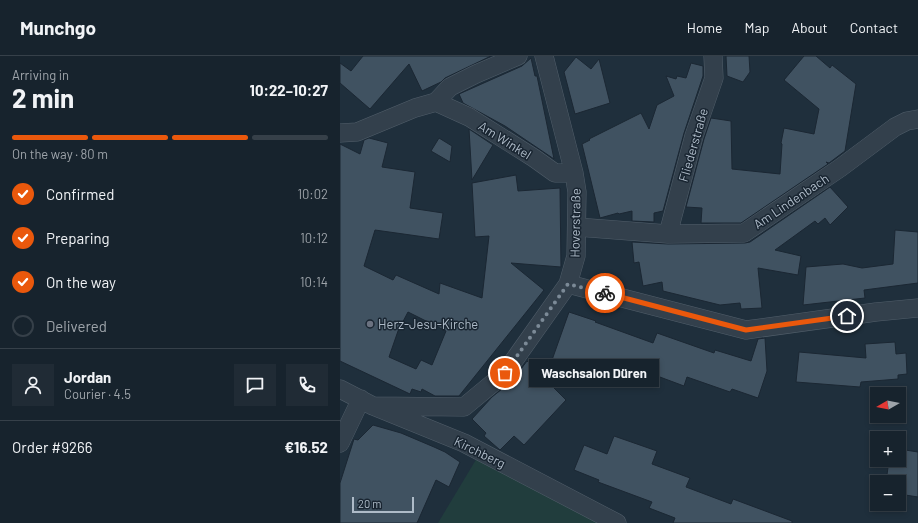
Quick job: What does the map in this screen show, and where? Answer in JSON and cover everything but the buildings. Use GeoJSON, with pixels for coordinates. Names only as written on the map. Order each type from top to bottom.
{"type":"FeatureCollection","features":[{"type":"Feature","properties":{"kind":"street"},"geometry":{"type":"LineString","coordinates":[[340,133],[357,132],[415,108],[436,102],[450,87],[518,56]]}},
{"type":"Feature","properties":{"kind":"street","name":"Hoverstraße"},"geometry":{"type":"LineString","coordinates":[[367,402],[464,407],[505,373],[568,284],[584,228],[574,173],[544,56]]}},
{"type":"Feature","properties":{"kind":"street","name":"Fliederstraße"},"geometry":{"type":"LineString","coordinates":[[668,234],[694,136],[714,78],[713,56]]}},
{"type":"Feature","properties":{"kind":"street","name":"Am Winkel"},"geometry":{"type":"LineString","coordinates":[[436,102],[469,117],[556,173],[574,173]]}},
{"type":"Feature","properties":{"kind":"street","name":"Am Lindenbach"},"geometry":{"type":"LineString","coordinates":[[584,228],[668,234],[744,233],[828,177],[895,128],[907,121],[918,119]]}},
{"type":"Feature","properties":{"kind":"street"},"geometry":{"type":"LineString","coordinates":[[568,284],[746,330],[876,312],[918,308]]}},
{"type":"Feature","properties":{"kind":"street","name":"Kirchberg"},"geometry":{"type":"LineString","coordinates":[[340,389],[464,443],[617,523]]}},
{"type":"Feature","properties":{"kind":"street"},"geometry":{"type":"LineString","coordinates":[[340,443],[367,402]]}},
{"type":"Feature","properties":{"kind":"green space"},"geometry":{"type":"Polygon","coordinates":[[[477,458],[603,523],[438,523],[477,458]]]}},
{"type":"Feature","properties":{"kind":"way so far"},"geometry":{"type":"LineString","coordinates":[[505,373],[568,284],[605,293]]}},
{"type":"Feature","properties":{"kind":"place","name":"Herz-Jesu-Kirche"},"geometry":{"type":"Point","coordinates":[370,324]}},
{"type":"Feature","properties":{"kind":"place","name":"Waschsalon Düren"},"geometry":{"type":"Point","coordinates":[505,373]}},
{"type":"Feature","properties":{"kind":"route"},"geometry":{"type":"LineString","coordinates":[[605,293],[746,330],[847,316]]}}]}
